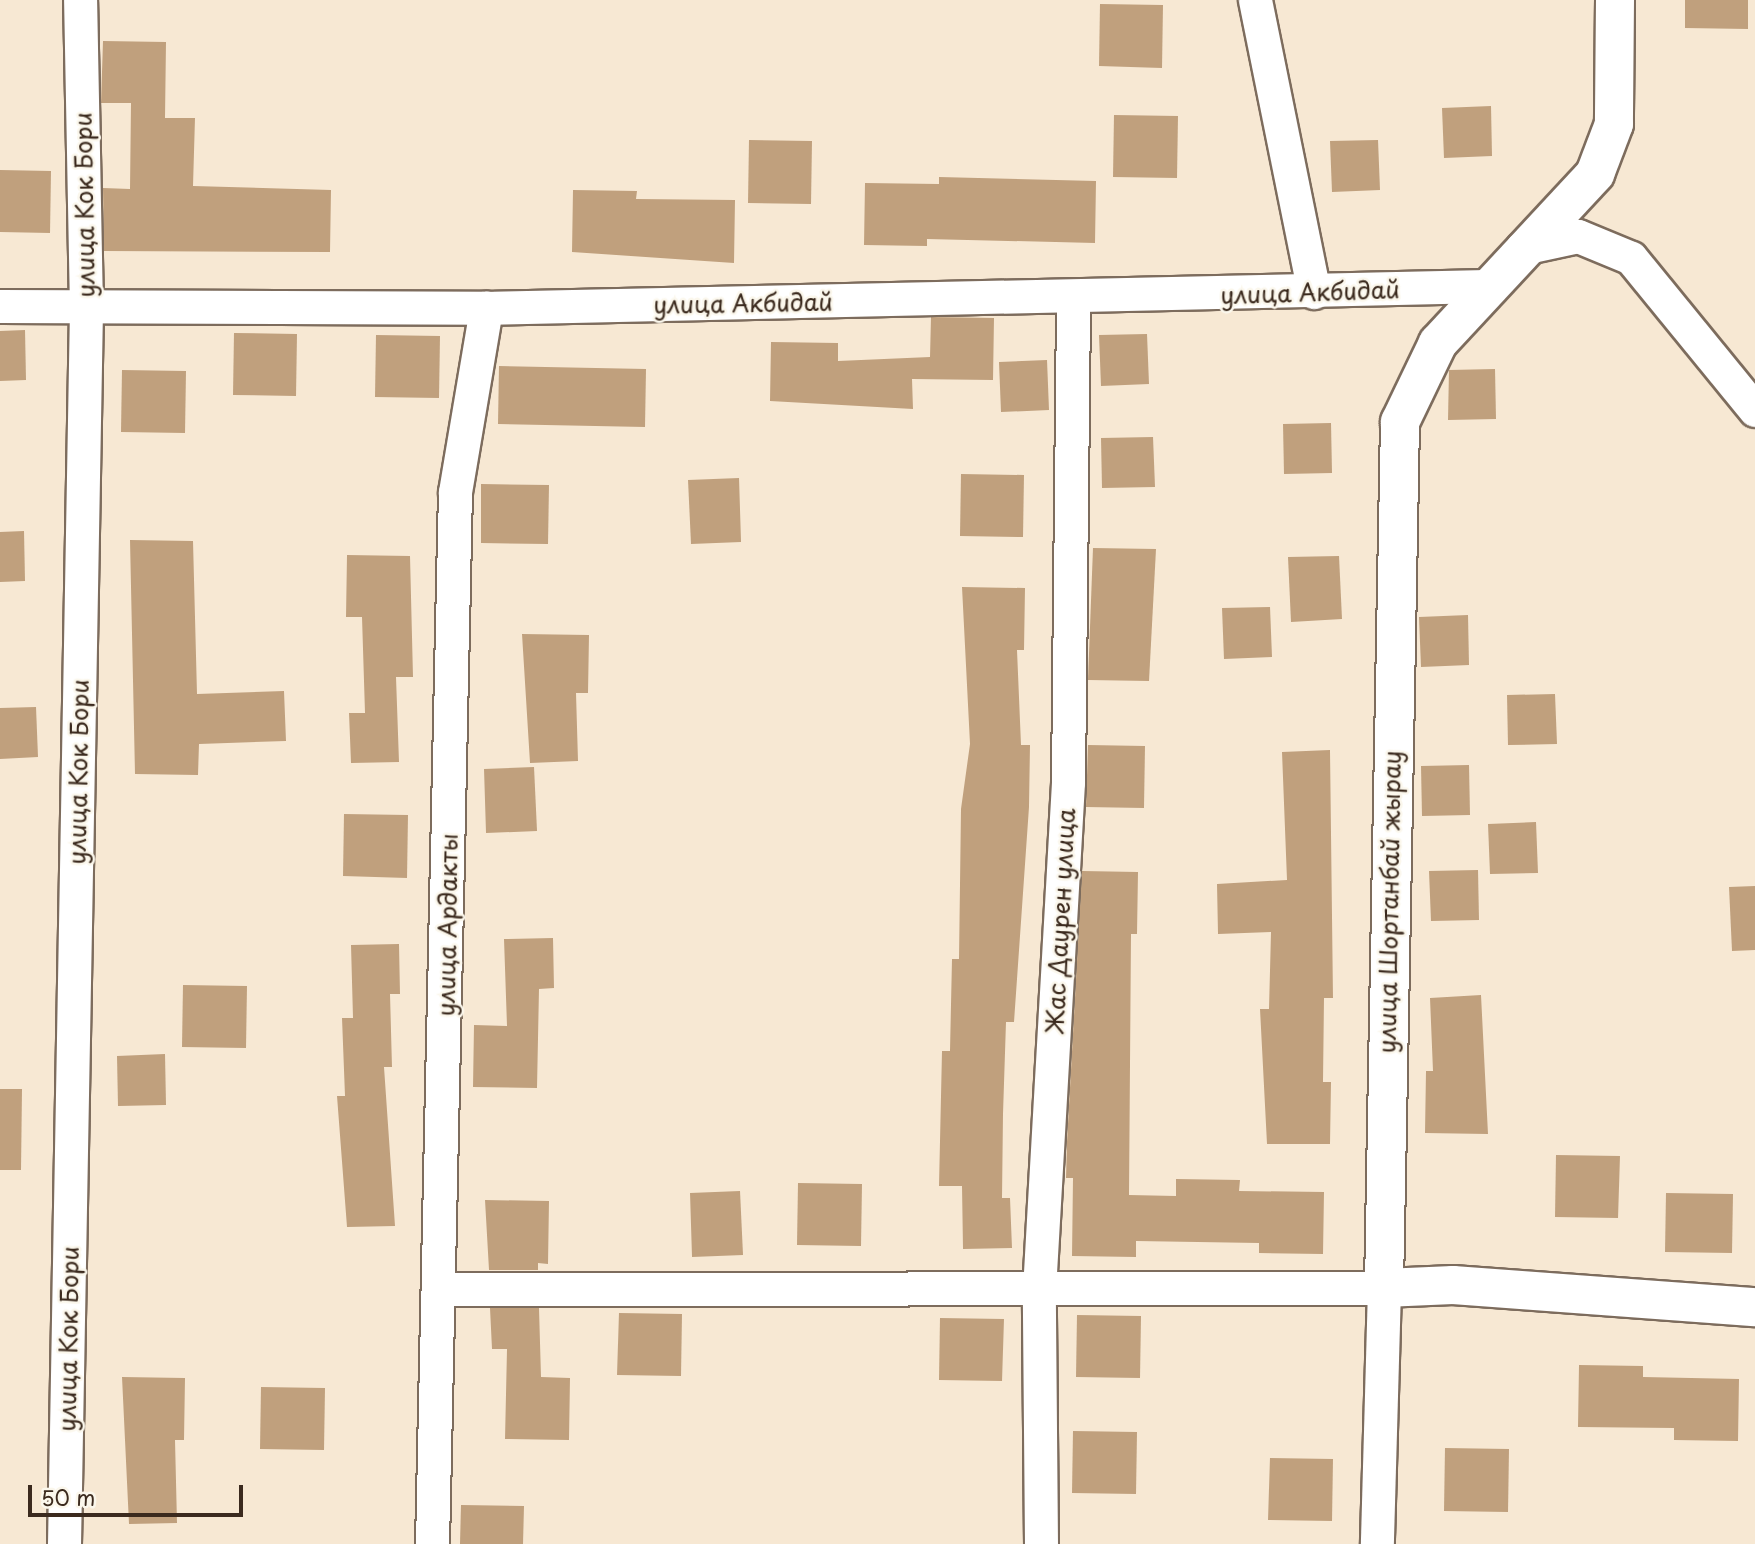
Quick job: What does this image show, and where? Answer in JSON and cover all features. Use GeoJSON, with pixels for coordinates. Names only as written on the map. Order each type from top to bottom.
{"type":"FeatureCollection","features":[{"type":"Feature","properties":{"kind":"street","name":"улица Кок Бори"},"geometry":{"type":"LineString","coordinates":[[64,1544],[86,308],[80,0]]}},
{"type":"Feature","properties":{"kind":"street"},"geometry":{"type":"LineString","coordinates":[[1255,0],[1314,292]]}},
{"type":"Feature","properties":{"kind":"street","name":"улица Шортанбай жырау"},"geometry":{"type":"LineString","coordinates":[[1377,1544],[1400,422],[1438,343],[1522,248],[1595,174],[1609,136],[1615,0]]}},
{"type":"Feature","properties":{"kind":"street"},"geometry":{"type":"LineString","coordinates":[[1522,248],[1578,236],[1631,258],[1755,410]]}},
{"type":"Feature","properties":{"kind":"street","name":"улица Акбидай"},"geometry":{"type":"LineString","coordinates":[[0,306],[486,308],[1314,292],[1487,286]]}},
{"type":"Feature","properties":{"kind":"street","name":"Жас Даурен улица"},"geometry":{"type":"LineString","coordinates":[[1041,1544],[1039,1290],[1068,782],[1073,297]]}},
{"type":"Feature","properties":{"kind":"street","name":"улица Ардакты"},"geometry":{"type":"LineString","coordinates":[[432,1544],[442,1289],[455,492],[486,308]]}},
{"type":"Feature","properties":{"kind":"street"},"geometry":{"type":"LineString","coordinates":[[442,1289],[1039,1290],[1384,1288],[1453,1285],[1755,1307]]}},
{"type":"Feature","properties":{"kind":"building"},"geometry":{"type":"Polygon","coordinates":[[[1685,0],[1748,0],[1748,29],[1685,28],[1685,0]]]}},
{"type":"Feature","properties":{"kind":"building"},"geometry":{"type":"Polygon","coordinates":[[[1100,4],[1163,5],[1162,68],[1099,66],[1100,4]]]}},
{"type":"Feature","properties":{"kind":"building"},"geometry":{"type":"Polygon","coordinates":[[[103,41],[166,42],[165,118],[195,118],[193,186],[331,190],[330,252],[104,251],[103,188],[130,189],[131,103],[101,103],[103,41]]]}},
{"type":"Feature","properties":{"kind":"building"},"geometry":{"type":"Polygon","coordinates":[[[1491,106],[1492,156],[1444,158],[1442,108],[1491,106]]]}},
{"type":"Feature","properties":{"kind":"building"},"geometry":{"type":"Polygon","coordinates":[[[1114,115],[1178,116],[1177,178],[1113,177],[1114,115]]]}},
{"type":"Feature","properties":{"kind":"building"},"geometry":{"type":"Polygon","coordinates":[[[749,140],[812,141],[811,204],[748,203],[749,140]]]}},
{"type":"Feature","properties":{"kind":"building"},"geometry":{"type":"Polygon","coordinates":[[[1378,140],[1380,190],[1332,192],[1330,141],[1378,140]]]}},
{"type":"Feature","properties":{"kind":"building"},"geometry":{"type":"Polygon","coordinates":[[[0,170],[51,171],[50,233],[0,232],[0,170]]]}},
{"type":"Feature","properties":{"kind":"building"},"geometry":{"type":"Polygon","coordinates":[[[939,177],[1096,181],[1095,243],[927,239],[927,246],[864,245],[865,183],[939,184],[939,177]]]}},
{"type":"Feature","properties":{"kind":"building"},"geometry":{"type":"Polygon","coordinates":[[[573,190],[637,191],[636,199],[735,200],[734,263],[572,252],[573,190]]]}},
{"type":"Feature","properties":{"kind":"building"},"geometry":{"type":"Polygon","coordinates":[[[931,317],[994,318],[993,380],[912,379],[913,409],[770,401],[771,342],[838,343],[838,361],[930,357],[931,317]]]}},
{"type":"Feature","properties":{"kind":"building"},"geometry":{"type":"Polygon","coordinates":[[[25,330],[26,380],[0,381],[0,331],[25,330]]]}},
{"type":"Feature","properties":{"kind":"building"},"geometry":{"type":"Polygon","coordinates":[[[234,333],[297,334],[296,396],[233,395],[234,333]]]}},
{"type":"Feature","properties":{"kind":"building"},"geometry":{"type":"Polygon","coordinates":[[[1147,334],[1149,384],[1101,386],[1099,335],[1147,334]]]}},
{"type":"Feature","properties":{"kind":"building"},"geometry":{"type":"Polygon","coordinates":[[[376,335],[440,336],[439,398],[375,397],[376,335]]]}},
{"type":"Feature","properties":{"kind":"building"},"geometry":{"type":"Polygon","coordinates":[[[1047,360],[1049,410],[1001,412],[999,362],[1047,360]]]}},
{"type":"Feature","properties":{"kind":"building"},"geometry":{"type":"Polygon","coordinates":[[[499,366],[646,369],[645,427],[498,424],[499,366]]]}},
{"type":"Feature","properties":{"kind":"building"},"geometry":{"type":"Polygon","coordinates":[[[1495,369],[1496,419],[1448,420],[1449,370],[1495,369]]]}},
{"type":"Feature","properties":{"kind":"building"},"geometry":{"type":"Polygon","coordinates":[[[122,370],[186,371],[185,433],[121,432],[122,370]]]}},
{"type":"Feature","properties":{"kind":"building"},"geometry":{"type":"Polygon","coordinates":[[[1331,423],[1332,473],[1284,474],[1283,424],[1331,423]]]}},
{"type":"Feature","properties":{"kind":"building"},"geometry":{"type":"Polygon","coordinates":[[[1153,437],[1155,487],[1102,488],[1101,438],[1153,437]]]}},
{"type":"Feature","properties":{"kind":"building"},"geometry":{"type":"Polygon","coordinates":[[[961,474],[1024,475],[1023,537],[960,536],[961,474]]]}},
{"type":"Feature","properties":{"kind":"building"},"geometry":{"type":"Polygon","coordinates":[[[739,478],[741,542],[691,544],[688,480],[739,478]]]}},
{"type":"Feature","properties":{"kind":"building"},"geometry":{"type":"Polygon","coordinates":[[[481,484],[549,485],[548,544],[481,543],[481,484]]]}},
{"type":"Feature","properties":{"kind":"building"},"geometry":{"type":"Polygon","coordinates":[[[24,531],[25,581],[0,582],[0,532],[24,531]]]}},
{"type":"Feature","properties":{"kind":"building"},"geometry":{"type":"Polygon","coordinates":[[[130,540],[193,541],[197,694],[284,691],[286,741],[199,744],[198,775],[135,774],[130,540]]]}},
{"type":"Feature","properties":{"kind":"building"},"geometry":{"type":"Polygon","coordinates":[[[1093,548],[1156,549],[1149,681],[1088,680],[1093,548]]]}},
{"type":"Feature","properties":{"kind":"building"},"geometry":{"type":"Polygon","coordinates":[[[347,555],[410,556],[413,677],[396,677],[399,762],[351,763],[349,713],[365,713],[362,617],[346,617],[347,555]]]}},
{"type":"Feature","properties":{"kind":"building"},"geometry":{"type":"Polygon","coordinates":[[[1339,556],[1342,619],[1291,622],[1288,557],[1339,556]]]}},
{"type":"Feature","properties":{"kind":"building"},"geometry":{"type":"Polygon","coordinates":[[[962,587],[1025,588],[1024,650],[1017,650],[1021,745],[1030,745],[1029,807],[1014,1022],[1006,1022],[1003,1114],[1002,1198],[1010,1198],[1012,1248],[963,1249],[962,1186],[939,1186],[942,1051],[950,1051],[952,959],[959,959],[961,809],[970,744],[962,587]]]}},
{"type":"Feature","properties":{"kind":"building"},"geometry":{"type":"Polygon","coordinates":[[[1270,607],[1272,657],[1224,659],[1222,608],[1270,607]]]}},
{"type":"Feature","properties":{"kind":"building"},"geometry":{"type":"Polygon","coordinates":[[[1468,615],[1469,665],[1421,667],[1419,617],[1468,615]]]}},
{"type":"Feature","properties":{"kind":"building"},"geometry":{"type":"Polygon","coordinates":[[[522,634],[589,635],[588,693],[576,693],[578,761],[530,763],[522,634]]]}},
{"type":"Feature","properties":{"kind":"building"},"geometry":{"type":"Polygon","coordinates":[[[1555,694],[1557,744],[1508,745],[1507,695],[1555,694]]]}},
{"type":"Feature","properties":{"kind":"building"},"geometry":{"type":"Polygon","coordinates":[[[36,707],[38,757],[0,759],[0,708],[36,707]]]}},
{"type":"Feature","properties":{"kind":"building"},"geometry":{"type":"Polygon","coordinates":[[[1088,745],[1145,746],[1144,808],[1086,807],[1088,745]]]}},
{"type":"Feature","properties":{"kind":"building"},"geometry":{"type":"Polygon","coordinates":[[[1330,750],[1333,998],[1324,998],[1323,1082],[1331,1082],[1330,1144],[1267,1144],[1260,1009],[1269,1009],[1271,932],[1218,934],[1217,884],[1287,880],[1282,752],[1330,750]]]}},
{"type":"Feature","properties":{"kind":"building"},"geometry":{"type":"Polygon","coordinates":[[[1469,765],[1470,815],[1422,816],[1421,766],[1469,765]]]}},
{"type":"Feature","properties":{"kind":"building"},"geometry":{"type":"Polygon","coordinates":[[[534,767],[537,831],[486,833],[484,769],[534,767]]]}},
{"type":"Feature","properties":{"kind":"building"},"geometry":{"type":"Polygon","coordinates":[[[344,814],[408,815],[407,878],[343,876],[344,814]]]}},
{"type":"Feature","properties":{"kind":"building"},"geometry":{"type":"Polygon","coordinates":[[[1536,822],[1538,873],[1490,874],[1488,824],[1536,822]]]}},
{"type":"Feature","properties":{"kind":"building"},"geometry":{"type":"Polygon","coordinates":[[[1478,870],[1479,920],[1431,921],[1429,871],[1478,870]]]}},
{"type":"Feature","properties":{"kind":"building"},"geometry":{"type":"Polygon","coordinates":[[[1082,871],[1138,872],[1137,934],[1131,934],[1129,1195],[1176,1196],[1176,1179],[1240,1180],[1239,1191],[1324,1192],[1323,1254],[1259,1253],[1259,1243],[1136,1241],[1136,1257],[1072,1256],[1073,1178],[1066,1178],[1082,871]]]}},
{"type":"Feature","properties":{"kind":"building"},"geometry":{"type":"Polygon","coordinates":[[[1755,886],[1755,950],[1732,951],[1729,887],[1755,886]]]}},
{"type":"Feature","properties":{"kind":"building"},"geometry":{"type":"Polygon","coordinates":[[[553,938],[554,988],[539,989],[537,1088],[473,1087],[474,1025],[507,1026],[504,939],[553,938]]]}},
{"type":"Feature","properties":{"kind":"building"},"geometry":{"type":"Polygon","coordinates":[[[399,944],[400,994],[390,994],[392,1067],[384,1067],[395,1226],[347,1227],[337,1096],[345,1096],[342,1018],[353,1018],[351,945],[399,944]]]}},
{"type":"Feature","properties":{"kind":"building"},"geometry":{"type":"Polygon","coordinates":[[[183,985],[247,986],[246,1048],[182,1047],[183,985]]]}},
{"type":"Feature","properties":{"kind":"building"},"geometry":{"type":"Polygon","coordinates":[[[1481,995],[1488,1134],[1425,1133],[1426,1071],[1433,1071],[1430,998],[1481,995]]]}},
{"type":"Feature","properties":{"kind":"building"},"geometry":{"type":"Polygon","coordinates":[[[165,1054],[166,1105],[118,1106],[117,1056],[165,1054]]]}},
{"type":"Feature","properties":{"kind":"building"},"geometry":{"type":"Polygon","coordinates":[[[0,1089],[22,1089],[21,1170],[0,1170],[0,1089]]]}},
{"type":"Feature","properties":{"kind":"building"},"geometry":{"type":"Polygon","coordinates":[[[1556,1155],[1620,1156],[1618,1218],[1555,1217],[1556,1155]]]}},
{"type":"Feature","properties":{"kind":"building"},"geometry":{"type":"Polygon","coordinates":[[[798,1183],[862,1184],[861,1246],[797,1245],[798,1183]]]}},
{"type":"Feature","properties":{"kind":"building"},"geometry":{"type":"Polygon","coordinates":[[[740,1191],[743,1255],[692,1257],[690,1193],[740,1191]]]}},
{"type":"Feature","properties":{"kind":"building"},"geometry":{"type":"Polygon","coordinates":[[[1666,1193],[1733,1194],[1732,1253],[1665,1252],[1666,1193]]]}},
{"type":"Feature","properties":{"kind":"building"},"geometry":{"type":"Polygon","coordinates":[[[485,1200],[549,1201],[548,1264],[538,1263],[538,1270],[489,1270],[485,1200]]]}},
{"type":"Feature","properties":{"kind":"building"},"geometry":{"type":"Polygon","coordinates":[[[490,1308],[539,1308],[541,1377],[570,1378],[569,1440],[505,1439],[507,1349],[492,1349],[490,1308]]]}},
{"type":"Feature","properties":{"kind":"building"},"geometry":{"type":"Polygon","coordinates":[[[619,1313],[682,1314],[681,1376],[617,1375],[619,1313]]]}},
{"type":"Feature","properties":{"kind":"building"},"geometry":{"type":"Polygon","coordinates":[[[1077,1315],[1141,1316],[1140,1378],[1076,1377],[1077,1315]]]}},
{"type":"Feature","properties":{"kind":"building"},"geometry":{"type":"Polygon","coordinates":[[[940,1318],[1004,1319],[1002,1381],[939,1380],[940,1318]]]}},
{"type":"Feature","properties":{"kind":"building"},"geometry":{"type":"Polygon","coordinates":[[[1579,1365],[1643,1366],[1643,1377],[1739,1379],[1738,1441],[1674,1440],[1674,1428],[1578,1427],[1579,1365]]]}},
{"type":"Feature","properties":{"kind":"building"},"geometry":{"type":"Polygon","coordinates":[[[122,1377],[185,1378],[184,1440],[175,1440],[177,1523],[129,1524],[122,1377]]]}},
{"type":"Feature","properties":{"kind":"building"},"geometry":{"type":"Polygon","coordinates":[[[261,1387],[325,1388],[324,1450],[260,1449],[261,1387]]]}},
{"type":"Feature","properties":{"kind":"building"},"geometry":{"type":"Polygon","coordinates":[[[1073,1431],[1137,1432],[1136,1494],[1072,1493],[1073,1431]]]}},
{"type":"Feature","properties":{"kind":"building"},"geometry":{"type":"Polygon","coordinates":[[[1445,1448],[1509,1449],[1508,1512],[1444,1511],[1445,1448]]]}},
{"type":"Feature","properties":{"kind":"building"},"geometry":{"type":"Polygon","coordinates":[[[1270,1458],[1333,1459],[1332,1521],[1268,1520],[1270,1458]]]}},
{"type":"Feature","properties":{"kind":"building"},"geometry":{"type":"Polygon","coordinates":[[[461,1505],[524,1506],[523,1544],[460,1544],[461,1505]]]}}]}
